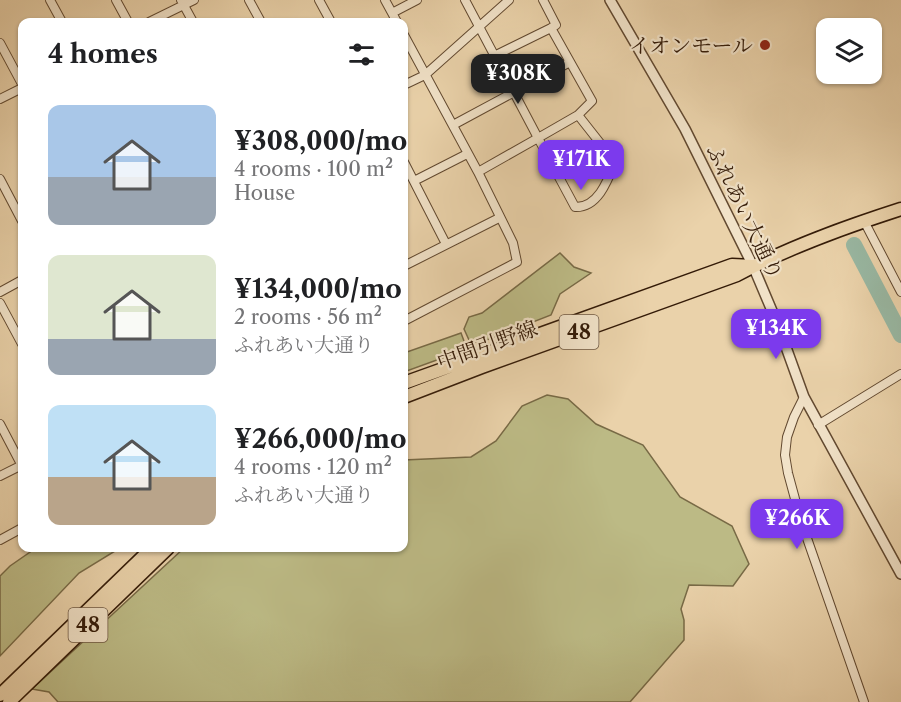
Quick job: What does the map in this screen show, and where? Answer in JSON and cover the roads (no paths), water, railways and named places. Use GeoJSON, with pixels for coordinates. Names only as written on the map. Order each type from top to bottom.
{"type":"FeatureCollection","features":[{"type":"Feature","properties":{"kind":"main road","name":"中間引野線"},"geometry":{"type":"LineString","coordinates":[[408,395],[737,275],[823,235],[901,209]]}},
{"type":"Feature","properties":{"kind":"main road","name":"中間引野線"},"geometry":{"type":"LineString","coordinates":[[408,382],[732,265],[753,267]]}},
{"type":"Feature","properties":{"kind":"main road","name":"48"},"geometry":{"type":"LineString","coordinates":[[0,695],[148,552]]}},
{"type":"Feature","properties":{"kind":"main road","name":"48"},"geometry":{"type":"LineString","coordinates":[[9,702],[164,552]]}},
{"type":"Feature","properties":{"kind":"street"},"geometry":{"type":"LineString","coordinates":[[50,0],[60,18]]}},
{"type":"Feature","properties":{"kind":"street"},"geometry":{"type":"LineString","coordinates":[[116,0],[126,18]]}},
{"type":"Feature","properties":{"kind":"street"},"geometry":{"type":"LineString","coordinates":[[156,18],[182,3],[194,0]]}},
{"type":"Feature","properties":{"kind":"street"},"geometry":{"type":"LineString","coordinates":[[249,0],[259,18]]}},
{"type":"Feature","properties":{"kind":"street"},"geometry":{"type":"LineString","coordinates":[[319,0],[329,18]]}},
{"type":"Feature","properties":{"kind":"street"},"geometry":{"type":"LineString","coordinates":[[385,0],[395,18]]}},
{"type":"Feature","properties":{"kind":"street"},"geometry":{"type":"LineString","coordinates":[[392,13],[417,0]]}},
{"type":"Feature","properties":{"kind":"street"},"geometry":{"type":"LineString","coordinates":[[465,0],[575,207],[583,207],[597,198],[615,162],[578,115]]}},
{"type":"Feature","properties":{"kind":"street"},"geometry":{"type":"LineString","coordinates":[[408,83],[425,75],[509,0]]}},
{"type":"Feature","properties":{"kind":"street"},"geometry":{"type":"LineString","coordinates":[[494,56],[556,25],[543,0]]}},
{"type":"Feature","properties":{"kind":"street","name":"ふれあい大通り"},"geometry":{"type":"LineString","coordinates":[[610,0],[680,119],[753,267],[778,325],[804,397],[901,574]]}},
{"type":"Feature","properties":{"kind":"street"},"geometry":{"type":"LineString","coordinates":[[182,3],[191,18]]}},
{"type":"Feature","properties":{"kind":"street"},"geometry":{"type":"LineString","coordinates":[[478,172],[578,115],[592,101],[551,28]]}},
{"type":"Feature","properties":{"kind":"street"},"geometry":{"type":"LineString","coordinates":[[0,43],[18,78]]}},
{"type":"Feature","properties":{"kind":"street"},"geometry":{"type":"LineString","coordinates":[[408,43],[478,172],[513,243],[517,262],[408,319]]}},
{"type":"Feature","properties":{"kind":"street"},"geometry":{"type":"LineString","coordinates":[[453,125],[570,62]]}},
{"type":"Feature","properties":{"kind":"street"},"geometry":{"type":"LineString","coordinates":[[0,99],[18,88]]}},
{"type":"Feature","properties":{"kind":"street"},"geometry":{"type":"LineString","coordinates":[[414,181],[467,154]]}},
{"type":"Feature","properties":{"kind":"street"},"geometry":{"type":"LineString","coordinates":[[408,170],[446,244]]}},
{"type":"Feature","properties":{"kind":"street"},"geometry":{"type":"LineString","coordinates":[[0,179],[18,213]]}},
{"type":"Feature","properties":{"kind":"street"},"geometry":{"type":"LineString","coordinates":[[408,264],[499,218]]}},
{"type":"Feature","properties":{"kind":"street"},"geometry":{"type":"LineString","coordinates":[[862,222],[901,292]]}},
{"type":"Feature","properties":{"kind":"street"},"geometry":{"type":"LineString","coordinates":[[0,292],[18,282]]}},
{"type":"Feature","properties":{"kind":"street"},"geometry":{"type":"LineString","coordinates":[[0,303],[18,337]]}},
{"type":"Feature","properties":{"kind":"street"},"geometry":{"type":"LineString","coordinates":[[818,425],[901,375]]}},
{"type":"Feature","properties":{"kind":"street"},"geometry":{"type":"LineString","coordinates":[[804,397],[787,437],[788,472],[801,521],[864,702]]}},
{"type":"Feature","properties":{"kind":"street"},"geometry":{"type":"LineString","coordinates":[[0,424],[18,458]]}},
{"type":"Feature","properties":{"kind":"street"},"geometry":{"type":"LineString","coordinates":[[0,476],[18,467]]}},
{"type":"Feature","properties":{"kind":"street"},"geometry":{"type":"LineString","coordinates":[[0,540],[18,530]]}},
{"type":"Feature","properties":{"kind":"waterway"},"geometry":{"type":"LineString","coordinates":[[854,245],[901,335]]}},
{"type":"Feature","properties":{"kind":"place","name":"イオンモール"},"geometry":{"type":"Point","coordinates":[765,45]}}]}
